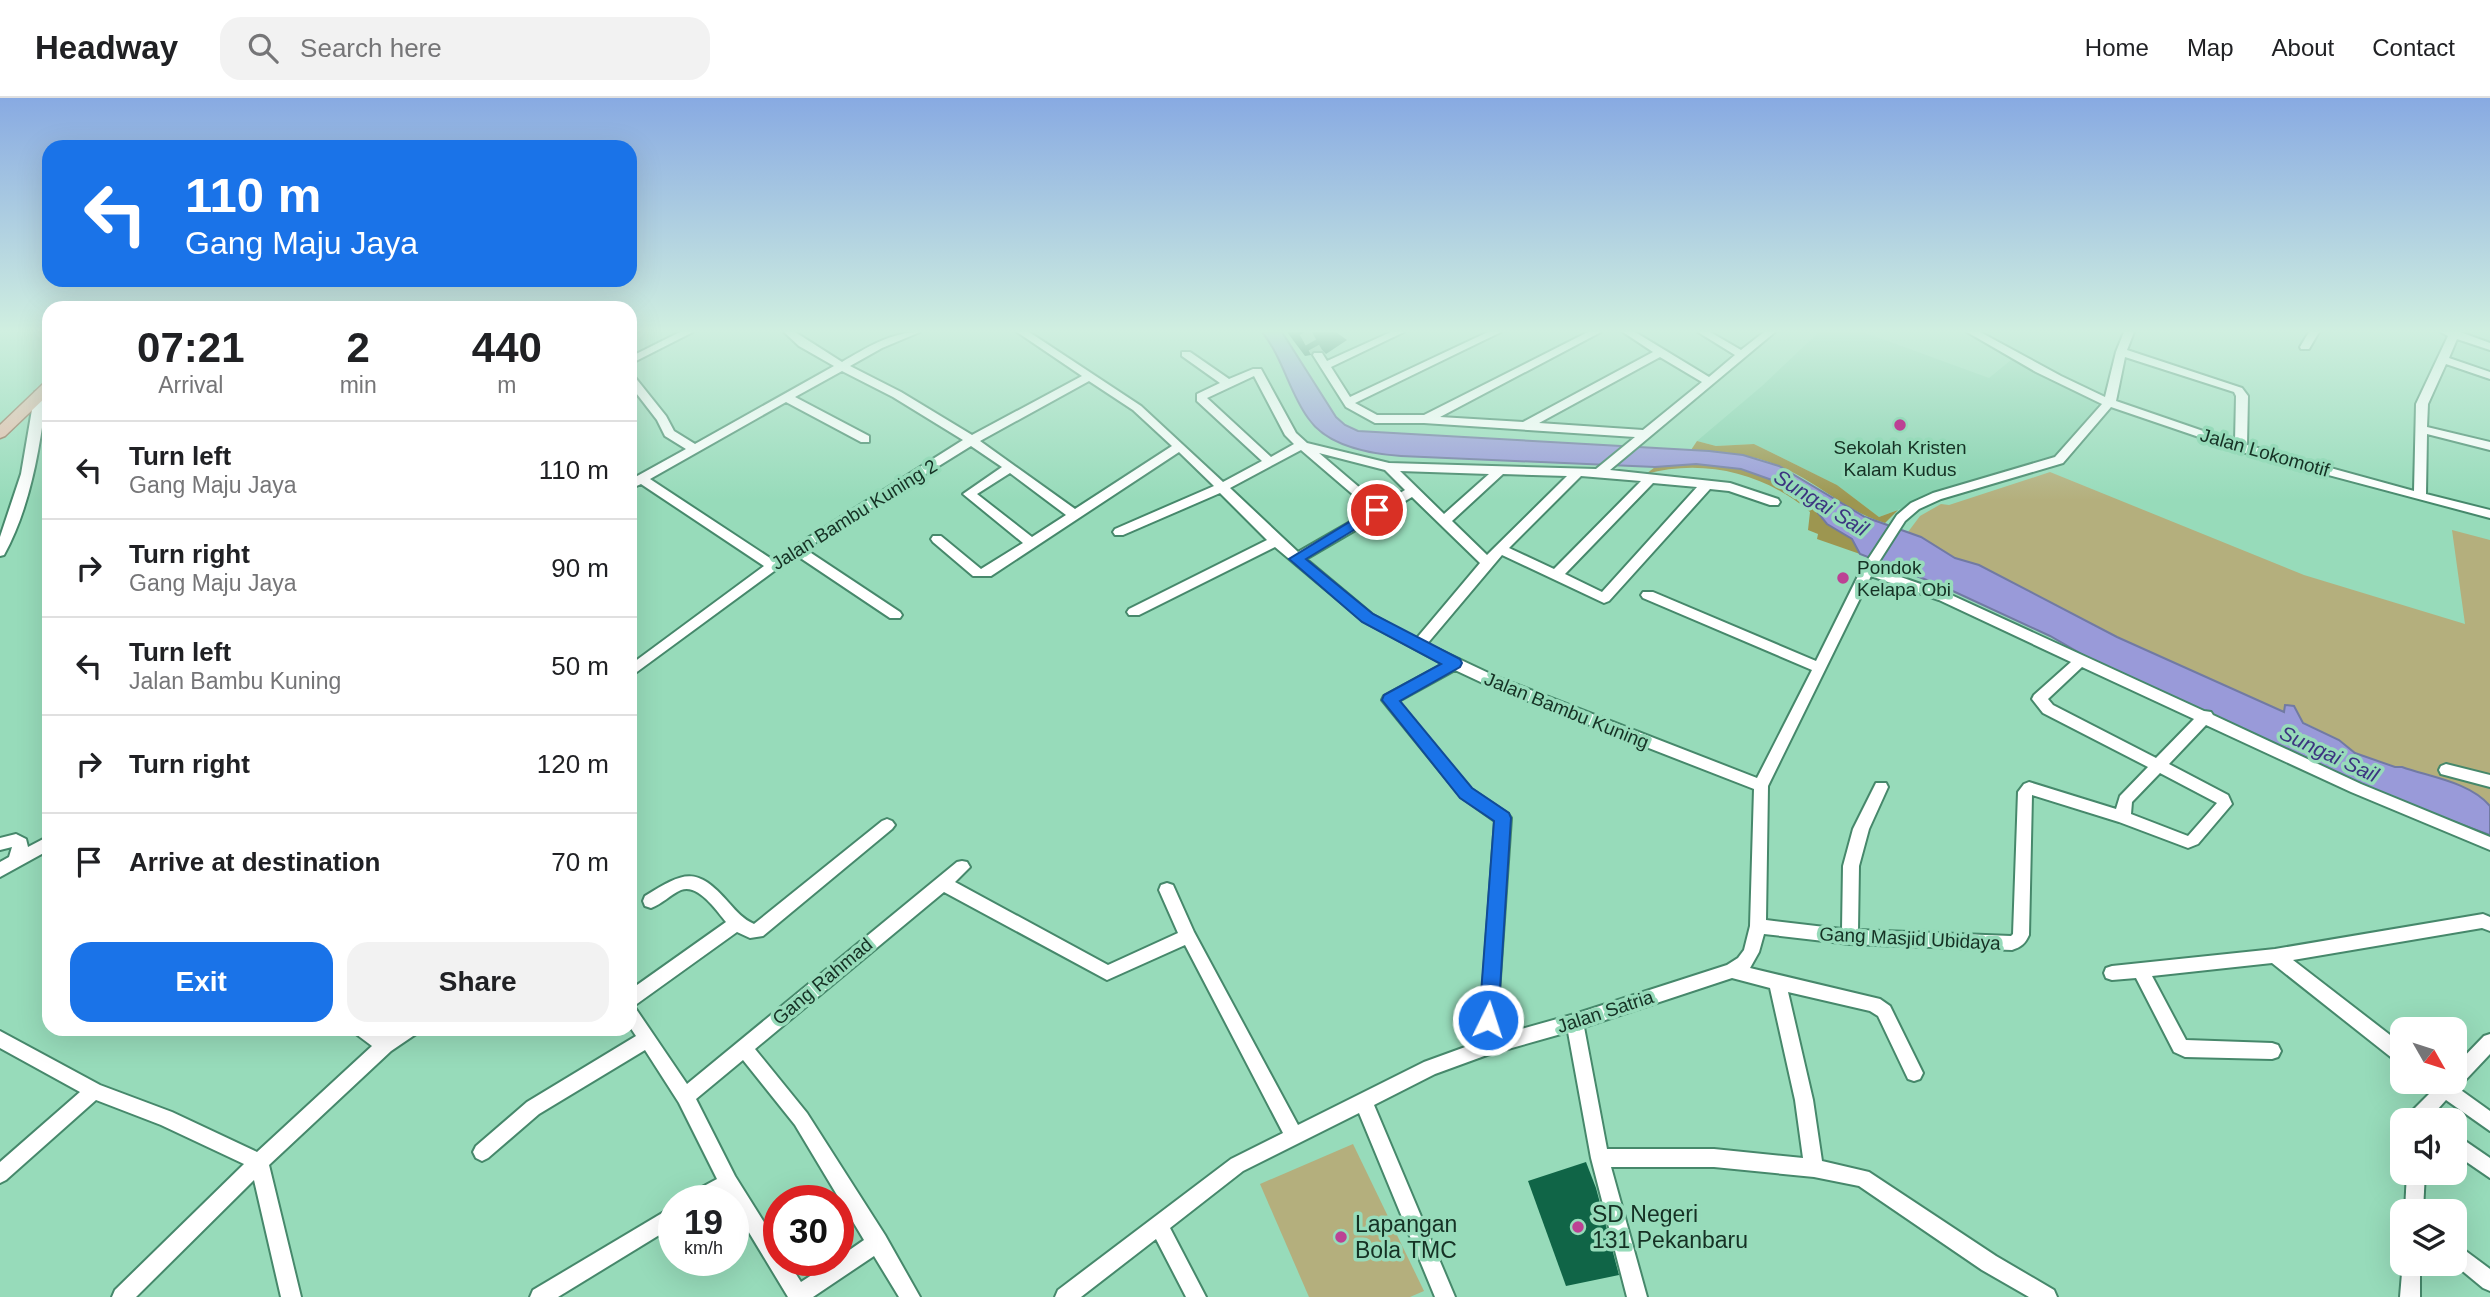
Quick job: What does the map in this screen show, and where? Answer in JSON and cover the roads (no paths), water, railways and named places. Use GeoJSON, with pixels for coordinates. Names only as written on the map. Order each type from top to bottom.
{"type":"FeatureCollection","features":[{"type":"Feature","properties":{"kind":"main road"},"geometry":{"type":"LineString","coordinates":[[0,433],[42,392]]}},
{"type":"Feature","properties":{"kind":"street"},"geometry":{"type":"LineString","coordinates":[[638,388],[662,419],[669,433],[693,448]]}},
{"type":"Feature","properties":{"kind":"street"},"geometry":{"type":"LineString","coordinates":[[637,480],[805,388]]}},
{"type":"Feature","properties":{"kind":"street"},"geometry":{"type":"LineString","coordinates":[[883,388],[912,402],[972,440],[1076,516]]}},
{"type":"Feature","properties":{"kind":"street","name":"Jalan Bambu Kuning 2"},"geometry":{"type":"LineString","coordinates":[[637,668],[771,565],[972,440],[1069,388]]}},
{"type":"Feature","properties":{"kind":"street","name":"Jalan Bambu Kuning"},"geometry":{"type":"LineString","coordinates":[[1108,388],[1180,446],[1276,541],[1368,618],[1454,663],[1761,786]]}},
{"type":"Feature","properties":{"kind":"street"},"geometry":{"type":"LineString","coordinates":[[1217,388],[1200,399],[1270,462]]}},
{"type":"Feature","properties":{"kind":"street"},"geometry":{"type":"LineString","coordinates":[[1266,388],[1291,435],[1377,510]]}},
{"type":"Feature","properties":{"kind":"street"},"geometry":{"type":"LineString","coordinates":[[1339,388],[1355,411],[1375,419],[1424,419],[1644,434]]}},
{"type":"Feature","properties":{"kind":"street"},"geometry":{"type":"LineString","coordinates":[[1348,402],[1378,388]]}},
{"type":"Feature","properties":{"kind":"street"},"geometry":{"type":"LineString","coordinates":[[1424,419],[1485,388]]}},
{"type":"Feature","properties":{"kind":"street"},"geometry":{"type":"LineString","coordinates":[[1525,426],[1595,388]]}},
{"type":"Feature","properties":{"kind":"street"},"geometry":{"type":"LineString","coordinates":[[1602,471],[1702,388]]}},
{"type":"Feature","properties":{"kind":"street","name":"Jalan Lokomotif"},"geometry":{"type":"LineString","coordinates":[[2082,388],[2110,402],[2241,446],[2490,514]]}},
{"type":"Feature","properties":{"kind":"street"},"geometry":{"type":"LineString","coordinates":[[1732,971],[1744,963],[1751,952],[1758,926],[1761,786],[1869,567],[1901,518],[1915,506],[1937,496],[2059,460],[2110,402],[2113,388]]}},
{"type":"Feature","properties":{"kind":"street"},"geometry":{"type":"LineString","coordinates":[[2232,388],[2238,390],[2242,396],[2241,446]]}},
{"type":"Feature","properties":{"kind":"street"},"geometry":{"type":"LineString","coordinates":[[2420,496],[2422,404],[2429,388]]}},
{"type":"Feature","properties":{"kind":"street"},"geometry":{"type":"LineString","coordinates":[[787,398],[865,439]]}},
{"type":"Feature","properties":{"kind":"street"},"geometry":{"type":"LineString","coordinates":[[0,552],[15,519],[42,422]]}},
{"type":"Feature","properties":{"kind":"street"},"geometry":{"type":"LineString","coordinates":[[2422,429],[2490,446]]}},
{"type":"Feature","properties":{"kind":"street"},"geometry":{"type":"LineString","coordinates":[[1119,532],[1223,488],[1303,445],[1389,467],[1602,471],[1707,484],[1748,492],[1774,502]]}},
{"type":"Feature","properties":{"kind":"street"},"geometry":{"type":"LineString","coordinates":[[937,539],[978,573],[986,573],[1180,446]]}},
{"type":"Feature","properties":{"kind":"street"},"geometry":{"type":"LineString","coordinates":[[1389,467],[1487,563]]}},
{"type":"Feature","properties":{"kind":"street"},"geometry":{"type":"LineString","coordinates":[[1009,468],[968,494],[1032,543]]}},
{"type":"Feature","properties":{"kind":"street"},"geometry":{"type":"LineString","coordinates":[[1444,521],[1500,470]]}},
{"type":"Feature","properties":{"kind":"street"},"geometry":{"type":"LineString","coordinates":[[1418,646],[1487,563],[1578,472]]}},
{"type":"Feature","properties":{"kind":"street"},"geometry":{"type":"LineString","coordinates":[[1555,576],[1651,478]]}},
{"type":"Feature","properties":{"kind":"street"},"geometry":{"type":"LineString","coordinates":[[637,484],[771,565]]}},
{"type":"Feature","properties":{"kind":"street"},"geometry":{"type":"LineString","coordinates":[[1500,549],[1601,598],[1606,597],[1707,484]]}},
{"type":"Feature","properties":{"kind":"street"},"geometry":{"type":"LineString","coordinates":[[1296,559],[1412,491]]}},
{"type":"Feature","properties":{"kind":"street"},"geometry":{"type":"LineString","coordinates":[[1134,612],[1276,541]]}},
{"type":"Feature","properties":{"kind":"street"},"geometry":{"type":"LineString","coordinates":[[796,549],[895,615]]}},
{"type":"Feature","properties":{"kind":"street"},"geometry":{"type":"LineString","coordinates":[[1869,567],[1944,597],[2206,716],[2356,788],[2490,845]]}},
{"type":"Feature","properties":{"kind":"street"},"geometry":{"type":"LineString","coordinates":[[1648,595],[1820,668]]}},
{"type":"Feature","properties":{"kind":"street"},"geometry":{"type":"LineString","coordinates":[[2081,660],[2039,699],[2040,702],[2048,709],[2157,765],[2217,793],[2225,804],[2188,842],[2123,817],[2124,800],[2157,765],[2206,716]]}},
{"type":"Feature","properties":{"kind":"street"},"geometry":{"type":"LineString","coordinates":[[1454,663],[1390,700],[1466,793],[1503,818],[1487,1047]]}},
{"type":"Feature","properties":{"kind":"street"},"geometry":{"type":"LineString","coordinates":[[2446,770],[2490,781]]}},
{"type":"Feature","properties":{"kind":"street"},"geometry":{"type":"LineString","coordinates":[[1850,937],[1851,866],[1861,829],[1881,787]]}},
{"type":"Feature","properties":{"kind":"street","name":"Gang Masjid Ubidaya"},"geometry":{"type":"LineString","coordinates":[[1758,926],[1850,937],[2012,943],[2021,935],[2026,789],[2123,817]]}},
{"type":"Feature","properties":{"kind":"street"},"geometry":{"type":"LineString","coordinates":[[651,901],[682,882],[693,882],[708,892],[737,923],[750,932],[757,931],[887,825]]}},
{"type":"Feature","properties":{"kind":"street"},"geometry":{"type":"LineString","coordinates":[[0,844],[16,840],[21,843],[16,861]]}},
{"type":"Feature","properties":{"kind":"street"},"geometry":{"type":"LineString","coordinates":[[0,870],[42,846]]}},
{"type":"Feature","properties":{"kind":"street","name":"Gang Rahmad"},"geometry":{"type":"LineString","coordinates":[[685,1097],[961,867]]}},
{"type":"Feature","properties":{"kind":"street"},"geometry":{"type":"LineString","coordinates":[[942,883],[1107,973],[1188,936]]}},
{"type":"Feature","properties":{"kind":"street"},"geometry":{"type":"LineString","coordinates":[[1167,890],[1188,936],[1294,1136]]}},
{"type":"Feature","properties":{"kind":"street"},"geometry":{"type":"LineString","coordinates":[[2112,973],[2275,956],[2483,921],[2490,924]]}},
{"type":"Feature","properties":{"kind":"street"},"geometry":{"type":"LineString","coordinates":[[637,995],[737,923]]}},
{"type":"Feature","properties":{"kind":"street"},"geometry":{"type":"LineString","coordinates":[[2275,956],[2390,1046]]}},
{"type":"Feature","properties":{"kind":"street"},"geometry":{"type":"LineString","coordinates":[[2140,969],[2180,1046],[2272,1051]]}},
{"type":"Feature","properties":{"kind":"street"},"geometry":{"type":"LineString","coordinates":[[1732,971],[1874,1004],[1884,1011],[1914,1073]]}},
{"type":"Feature","properties":{"kind":"street","name":"Jalan Satria"},"geometry":{"type":"LineString","coordinates":[[1065,1297],[1237,1165],[1430,1068],[1487,1047],[1575,1022],[1732,971]]}},
{"type":"Feature","properties":{"kind":"street"},"geometry":{"type":"LineString","coordinates":[[1777,982],[1804,1100],[1814,1168]]}},
{"type":"Feature","properties":{"kind":"street"},"geometry":{"type":"LineString","coordinates":[[1575,1022],[1600,1158],[1637,1297]]}},
{"type":"Feature","properties":{"kind":"street"},"geometry":{"type":"LineString","coordinates":[[637,1023],[685,1097],[729,1182],[798,1297],[878,1241]]}},
{"type":"Feature","properties":{"kind":"street"},"geometry":{"type":"LineString","coordinates":[[372,1036],[385,1045]]}},
{"type":"Feature","properties":{"kind":"street"},"geometry":{"type":"LineString","coordinates":[[122,1297],[259,1162],[385,1045],[400,1036]]}},
{"type":"Feature","properties":{"kind":"street"},"geometry":{"type":"LineString","coordinates":[[0,1039],[94,1091],[166,1118],[259,1162]]}},
{"type":"Feature","properties":{"kind":"street"},"geometry":{"type":"LineString","coordinates":[[482,1152],[533,1108],[647,1039]]}},
{"type":"Feature","properties":{"kind":"street"},"geometry":{"type":"LineString","coordinates":[[2468,1062],[2490,1042]]}},
{"type":"Feature","properties":{"kind":"street"},"geometry":{"type":"LineString","coordinates":[[743,1047],[801,1119],[910,1297]]}},
{"type":"Feature","properties":{"kind":"street"},"geometry":{"type":"LineString","coordinates":[[1,1169],[94,1091]]}},
{"type":"Feature","properties":{"kind":"street"},"geometry":{"type":"LineString","coordinates":[[2460,1094],[2490,1122]]}},
{"type":"Feature","properties":{"kind":"street"},"geometry":{"type":"LineString","coordinates":[[1363,1101],[1445,1297]]}},
{"type":"Feature","properties":{"kind":"street"},"geometry":{"type":"LineString","coordinates":[[2467,1152],[2490,1170]]}},
{"type":"Feature","properties":{"kind":"street"},"geometry":{"type":"LineString","coordinates":[[1600,1158],[1714,1157],[1814,1168],[1863,1178],[1989,1263],[2047,1297]]}},
{"type":"Feature","properties":{"kind":"street"},"geometry":{"type":"LineString","coordinates":[[259,1162],[291,1297]]}},
{"type":"Feature","properties":{"kind":"street"},"geometry":{"type":"LineString","coordinates":[[724,1185],[729,1182]]}},
{"type":"Feature","properties":{"kind":"street"},"geometry":{"type":"LineString","coordinates":[[540,1297],[658,1225]]}},
{"type":"Feature","properties":{"kind":"street"},"geometry":{"type":"LineString","coordinates":[[1159,1226],[1196,1297]]}},
{"type":"Feature","properties":{"kind":"street"},"geometry":{"type":"LineString","coordinates":[[2467,1262],[2490,1281]]}},
{"type":"Feature","properties":{"kind":"street"},"geometry":{"type":"LineString","coordinates":[[2410,1297],[2411,1276]]}},
{"type":"Feature","properties":{"kind":"water","name":"Sungai Sail"},"geometry":{"type":"Polygon","coordinates":[[[1292,388],[1318,388],[1336,417],[1358,431],[1709,451],[1743,455],[1779,466],[1865,517],[1921,537],[1955,558],[1979,565],[2117,637],[2284,712],[2285,705],[2294,706],[2303,723],[2339,740],[2355,753],[2449,781],[2472,791],[2490,806],[2490,835],[2393,799],[2104,667],[2050,636],[1942,586],[1860,554],[1852,539],[1827,524],[1810,503],[1783,484],[1741,469],[1696,464],[1655,467],[1376,453],[1338,442],[1316,428],[1292,388]]]}},
{"type":"Feature","properties":{"kind":"place","name":"Sekolah Kristen Kalam Kudus"},"geometry":{"type":"Point","coordinates":[1900,425]}},
{"type":"Feature","properties":{"kind":"place","name":"Pondok Kelapa Obi"},"geometry":{"type":"Point","coordinates":[1843,578]}},
{"type":"Feature","properties":{"kind":"place","name":"SD Negeri 131 Pekanbaru"},"geometry":{"type":"Point","coordinates":[1578,1227]}},
{"type":"Feature","properties":{"kind":"place","name":"Lapangan Bola TMC"},"geometry":{"type":"Point","coordinates":[1341,1237]}}]}
